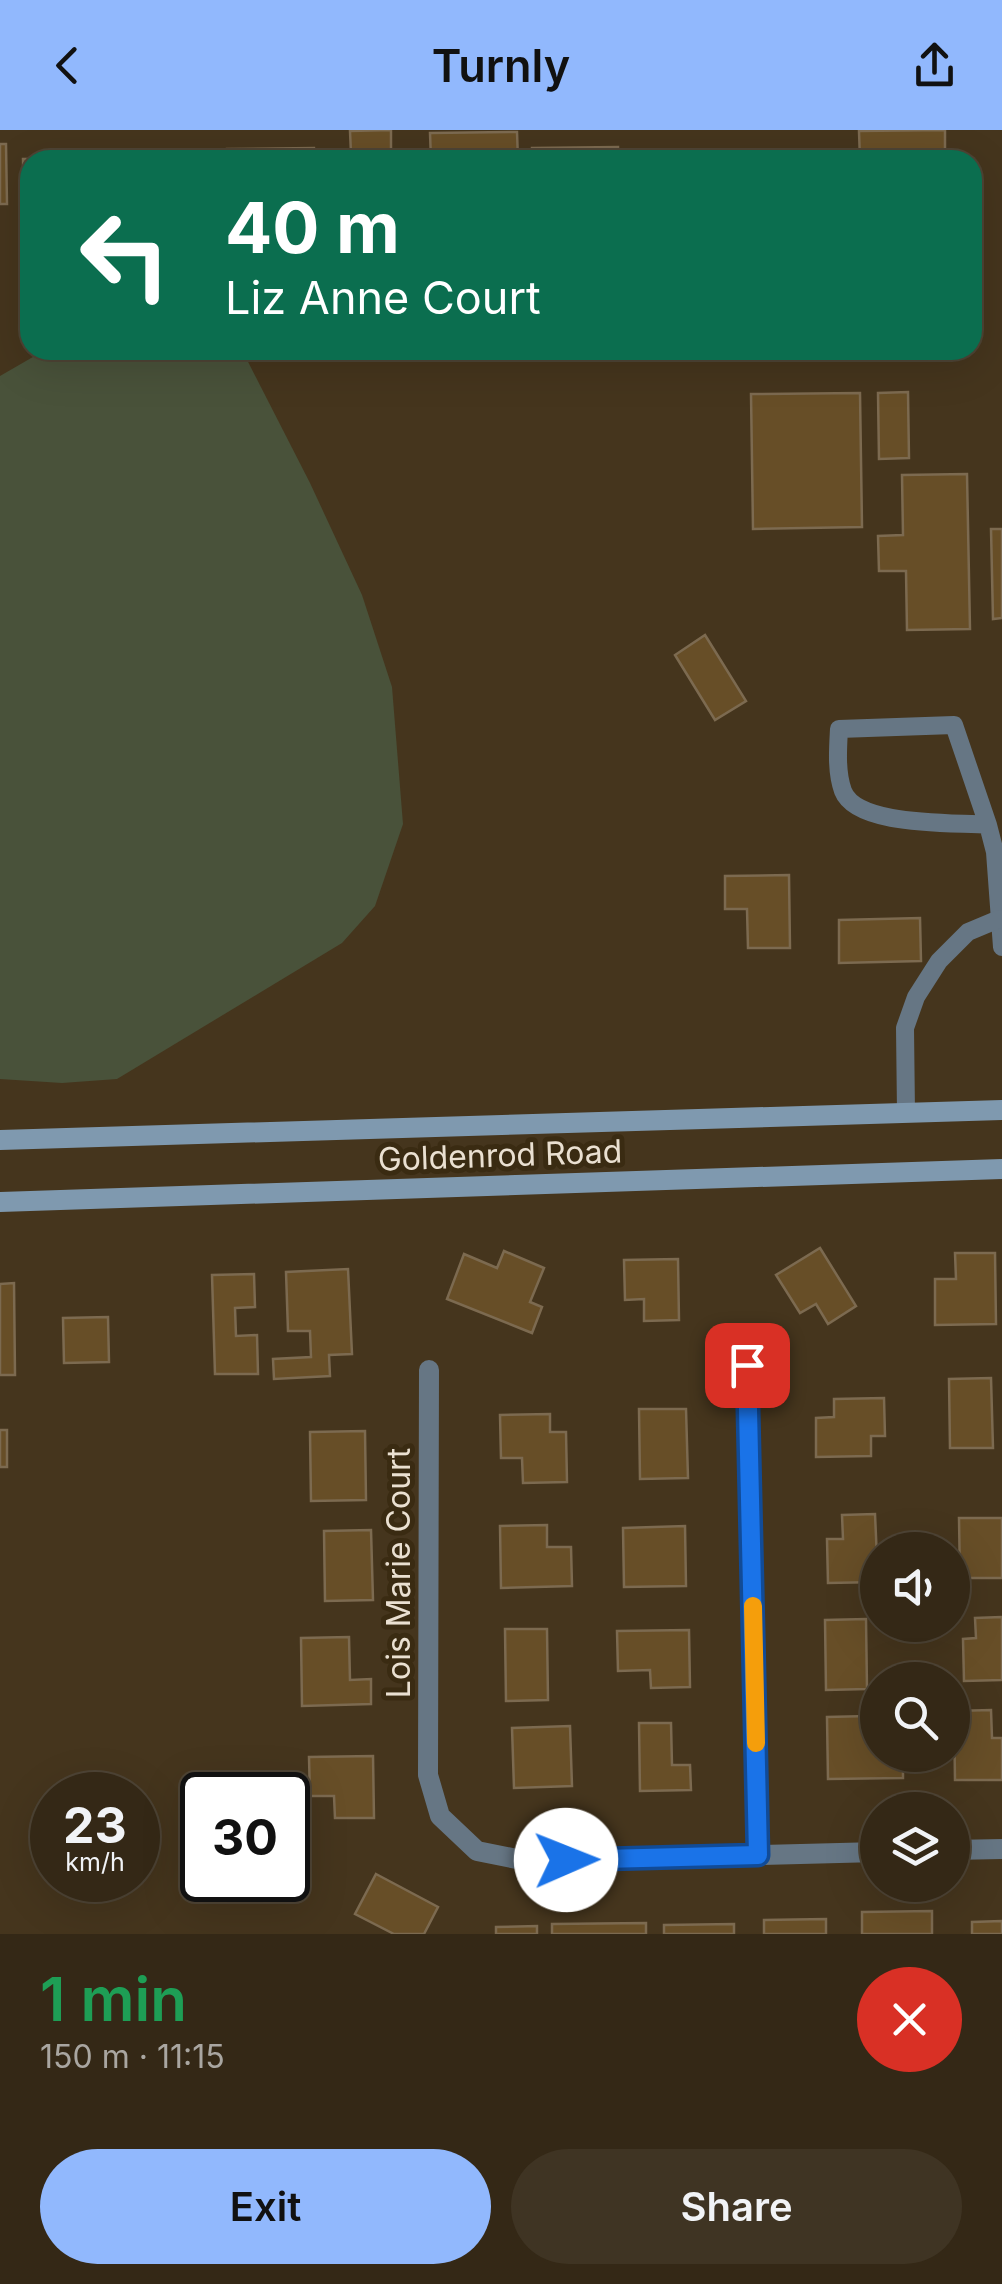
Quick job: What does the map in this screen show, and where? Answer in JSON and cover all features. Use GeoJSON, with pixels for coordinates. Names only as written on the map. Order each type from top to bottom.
{"type":"FeatureCollection","features":[{"type":"Feature","properties":{"kind":"main road","name":"Goldenrod Road"},"geometry":{"type":"LineString","coordinates":[[0,1140],[1002,1110]]}},
{"type":"Feature","properties":{"kind":"main road","name":"Goldenrod Road"},"geometry":{"type":"LineString","coordinates":[[0,1202],[1002,1169]]}},
{"type":"Feature","properties":{"kind":"street"},"geometry":{"type":"LineString","coordinates":[[747,1365],[758,1855],[860,1852]]}},
{"type":"Feature","properties":{"kind":"street","name":"Lois Marie Court"},"geometry":{"type":"LineString","coordinates":[[428,1370],[428,1775],[440,1816],[477,1851],[527,1862],[758,1855]]}},
{"type":"Feature","properties":{"kind":"street"},"geometry":{"type":"LineString","coordinates":[[970,1850],[1002,1849]]}},
{"type":"Feature","properties":{"kind":"lane"},"geometry":{"type":"LineString","coordinates":[[988,824],[876,816],[854,806],[843,792],[838,762],[839,729],[954,724],[988,824],[1002,947]]}},
{"type":"Feature","properties":{"kind":"lane"},"geometry":{"type":"LineString","coordinates":[[906,1113],[905,1028],[916,998],[939,961],[968,932],[999,920]]}},
{"type":"Feature","properties":{"kind":"green space"},"geometry":{"type":"Polygon","coordinates":[[[28,360],[247,360],[362,595],[392,687],[403,824],[375,906],[342,943],[117,1079],[62,1083],[0,1079],[0,376],[28,360]]]}},
{"type":"Feature","properties":{"kind":"building"},"geometry":{"type":"Polygon","coordinates":[[[391,130],[391,150],[351,150],[350,131],[391,130]]]}},
{"type":"Feature","properties":{"kind":"building"},"geometry":{"type":"Polygon","coordinates":[[[945,130],[945,150],[860,150],[859,131],[945,130]]]}},
{"type":"Feature","properties":{"kind":"building"},"geometry":{"type":"Polygon","coordinates":[[[517,132],[518,150],[431,150],[430,133],[517,132]]]}},
{"type":"Feature","properties":{"kind":"building"},"geometry":{"type":"Polygon","coordinates":[[[0,144],[6,144],[7,204],[0,204],[0,144]]]}},
{"type":"Feature","properties":{"kind":"building"},"geometry":{"type":"Polygon","coordinates":[[[618,147],[618,150],[532,150],[618,147]]]}},
{"type":"Feature","properties":{"kind":"building"},"geometry":{"type":"Polygon","coordinates":[[[314,148],[314,150],[227,150],[314,148]]]}},
{"type":"Feature","properties":{"kind":"building"},"geometry":{"type":"Polygon","coordinates":[[[908,392],[909,458],[879,459],[878,393],[908,392]]]}},
{"type":"Feature","properties":{"kind":"building"},"geometry":{"type":"Polygon","coordinates":[[[860,393],[862,527],[753,529],[751,394],[860,393]]]}},
{"type":"Feature","properties":{"kind":"building"},"geometry":{"type":"Polygon","coordinates":[[[967,474],[970,629],[907,630],[906,571],[879,571],[878,536],[903,535],[902,475],[967,474]]]}},
{"type":"Feature","properties":{"kind":"building"},"geometry":{"type":"Polygon","coordinates":[[[991,529],[1002,529],[1002,618],[993,619],[991,529]]]}},
{"type":"Feature","properties":{"kind":"building"},"geometry":{"type":"Polygon","coordinates":[[[705,635],[746,701],[715,720],[675,655],[705,635]]]}},
{"type":"Feature","properties":{"kind":"building"},"geometry":{"type":"Polygon","coordinates":[[[789,875],[790,948],[748,948],[747,909],[725,909],[725,876],[789,875]]]}},
{"type":"Feature","properties":{"kind":"building"},"geometry":{"type":"Polygon","coordinates":[[[920,918],[921,961],[839,963],[839,920],[920,918]]]}},
{"type":"Feature","properties":{"kind":"building"},"geometry":{"type":"Polygon","coordinates":[[[820,1248],[856,1306],[828,1324],[816,1304],[800,1313],[776,1275],[820,1248]]]}},
{"type":"Feature","properties":{"kind":"building"},"geometry":{"type":"Polygon","coordinates":[[[504,1251],[544,1268],[530,1302],[542,1307],[532,1333],[447,1299],[464,1254],[497,1268],[504,1251]]]}},
{"type":"Feature","properties":{"kind":"building"},"geometry":{"type":"Polygon","coordinates":[[[955,1253],[995,1253],[996,1324],[935,1325],[935,1279],[956,1279],[955,1253]]]}},
{"type":"Feature","properties":{"kind":"building"},"geometry":{"type":"Polygon","coordinates":[[[678,1259],[679,1320],[644,1321],[644,1299],[625,1300],[624,1260],[678,1259]]]}},
{"type":"Feature","properties":{"kind":"building"},"geometry":{"type":"Polygon","coordinates":[[[348,1269],[352,1354],[329,1355],[330,1376],[274,1379],[273,1359],[311,1357],[310,1331],[288,1331],[286,1272],[348,1269]]]}},
{"type":"Feature","properties":{"kind":"building"},"geometry":{"type":"Polygon","coordinates":[[[254,1274],[255,1307],[235,1308],[236,1336],[257,1335],[258,1374],[215,1374],[212,1275],[254,1274]]]}},
{"type":"Feature","properties":{"kind":"building"},"geometry":{"type":"Polygon","coordinates":[[[14,1283],[15,1375],[0,1375],[0,1284],[14,1283]]]}},
{"type":"Feature","properties":{"kind":"building"},"geometry":{"type":"Polygon","coordinates":[[[108,1317],[109,1362],[64,1363],[63,1318],[108,1317]]]}},
{"type":"Feature","properties":{"kind":"building"},"geometry":{"type":"Polygon","coordinates":[[[991,1378],[993,1448],[950,1448],[949,1379],[991,1378]]]}},
{"type":"Feature","properties":{"kind":"building"},"geometry":{"type":"Polygon","coordinates":[[[884,1398],[885,1436],[871,1436],[871,1456],[816,1457],[816,1418],[834,1417],[834,1399],[884,1398]]]}},
{"type":"Feature","properties":{"kind":"building"},"geometry":{"type":"Polygon","coordinates":[[[639,1409],[686,1409],[688,1478],[640,1479],[639,1409]]]}},
{"type":"Feature","properties":{"kind":"building"},"geometry":{"type":"Polygon","coordinates":[[[550,1414],[550,1432],[566,1432],[567,1482],[523,1483],[522,1458],[501,1458],[500,1415],[550,1414]]]}},
{"type":"Feature","properties":{"kind":"building"},"geometry":{"type":"Polygon","coordinates":[[[0,1430],[7,1430],[7,1467],[0,1467],[0,1430]]]}},
{"type":"Feature","properties":{"kind":"building"},"geometry":{"type":"Polygon","coordinates":[[[365,1431],[366,1500],[311,1501],[310,1432],[365,1431]]]}},
{"type":"Feature","properties":{"kind":"building"},"geometry":{"type":"Polygon","coordinates":[[[875,1514],[876,1532],[860,1532],[860,1582],[828,1583],[827,1539],[843,1539],[842,1515],[875,1514]]]}},
{"type":"Feature","properties":{"kind":"building"},"geometry":{"type":"Polygon","coordinates":[[[959,1518],[1002,1518],[1002,1578],[970,1578],[970,1532],[959,1532],[959,1518]]]}},
{"type":"Feature","properties":{"kind":"building"},"geometry":{"type":"Polygon","coordinates":[[[547,1525],[547,1547],[571,1547],[572,1586],[501,1588],[500,1526],[547,1525]]]}},
{"type":"Feature","properties":{"kind":"building"},"geometry":{"type":"Polygon","coordinates":[[[685,1526],[686,1586],[624,1587],[623,1528],[685,1526]]]}},
{"type":"Feature","properties":{"kind":"building"},"geometry":{"type":"Polygon","coordinates":[[[371,1530],[373,1600],[325,1601],[324,1531],[371,1530]]]}},
{"type":"Feature","properties":{"kind":"building"},"geometry":{"type":"Polygon","coordinates":[[[1002,1617],[1002,1680],[970,1681],[970,1662],[964,1662],[963,1642],[976,1638],[975,1618],[1002,1617]]]}},
{"type":"Feature","properties":{"kind":"building"},"geometry":{"type":"Polygon","coordinates":[[[860,1619],[860,1642],[866,1642],[867,1662],[860,1662],[860,1689],[826,1690],[825,1620],[860,1619]]]}},
{"type":"Feature","properties":{"kind":"building"},"geometry":{"type":"Polygon","coordinates":[[[505,1629],[547,1629],[548,1700],[506,1701],[505,1629]]]}},
{"type":"Feature","properties":{"kind":"building"},"geometry":{"type":"Polygon","coordinates":[[[689,1630],[690,1687],[651,1688],[650,1670],[618,1671],[617,1631],[689,1630]]]}},
{"type":"Feature","properties":{"kind":"building"},"geometry":{"type":"Polygon","coordinates":[[[349,1637],[350,1680],[371,1679],[371,1704],[302,1706],[301,1638],[349,1637]]]}},
{"type":"Feature","properties":{"kind":"building"},"geometry":{"type":"Polygon","coordinates":[[[991,1710],[992,1738],[1002,1738],[1002,1780],[955,1780],[955,1772],[970,1772],[970,1711],[991,1710]]]}},
{"type":"Feature","properties":{"kind":"building"},"geometry":{"type":"Polygon","coordinates":[[[860,1716],[860,1772],[903,1772],[903,1778],[828,1779],[827,1717],[860,1716]]]}},
{"type":"Feature","properties":{"kind":"building"},"geometry":{"type":"Polygon","coordinates":[[[639,1723],[671,1723],[672,1765],[690,1765],[691,1790],[640,1791],[639,1723]]]}},
{"type":"Feature","properties":{"kind":"building"},"geometry":{"type":"Polygon","coordinates":[[[570,1726],[572,1786],[514,1788],[512,1728],[570,1726]]]}},
{"type":"Feature","properties":{"kind":"building"},"geometry":{"type":"Polygon","coordinates":[[[373,1756],[374,1818],[335,1818],[334,1796],[310,1796],[309,1757],[373,1756]]]}},
{"type":"Feature","properties":{"kind":"building"},"geometry":{"type":"Polygon","coordinates":[[[376,1874],[438,1907],[424,1934],[394,1934],[355,1914],[376,1874]]]}},
{"type":"Feature","properties":{"kind":"building"},"geometry":{"type":"Polygon","coordinates":[[[932,1911],[932,1934],[862,1934],[862,1912],[932,1911]]]}},
{"type":"Feature","properties":{"kind":"building"},"geometry":{"type":"Polygon","coordinates":[[[826,1919],[826,1934],[764,1934],[764,1920],[826,1919]]]}},
{"type":"Feature","properties":{"kind":"building"},"geometry":{"type":"Polygon","coordinates":[[[1002,1921],[1002,1934],[972,1934],[972,1922],[1002,1921]]]}},
{"type":"Feature","properties":{"kind":"building"},"geometry":{"type":"Polygon","coordinates":[[[646,1923],[646,1934],[552,1934],[552,1924],[646,1923]]]}},
{"type":"Feature","properties":{"kind":"building"},"geometry":{"type":"Polygon","coordinates":[[[734,1924],[734,1934],[664,1934],[664,1925],[734,1924]]]}},
{"type":"Feature","properties":{"kind":"building"},"geometry":{"type":"Polygon","coordinates":[[[537,1926],[537,1934],[496,1934],[496,1927],[537,1926]]]}},
{"type":"Feature","properties":{"kind":"slow traffic"},"geometry":{"type":"LineString","coordinates":[[753,1606],[756,1743]]}},
{"type":"Feature","properties":{"kind":"route"},"geometry":{"type":"LineString","coordinates":[[566,1860],[758,1855],[747,1365]]}}]}
